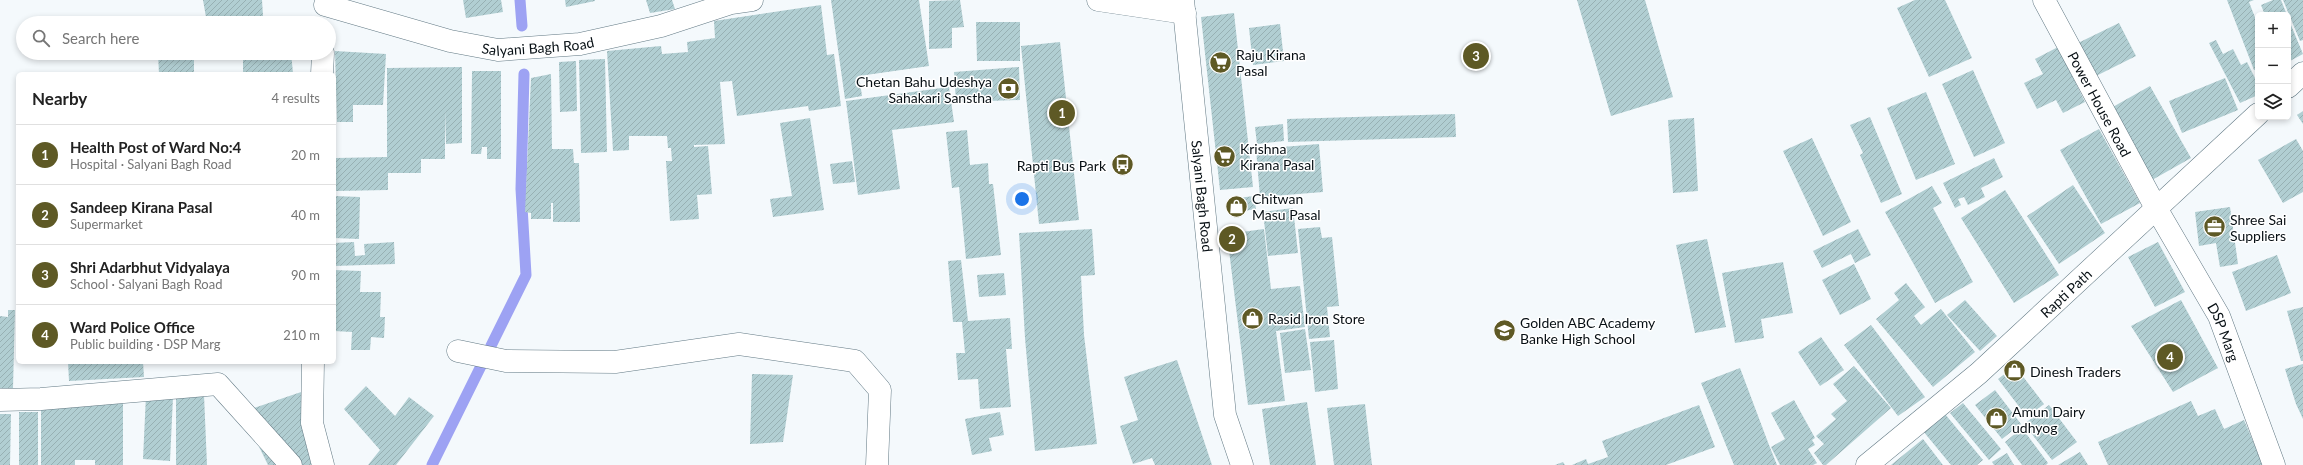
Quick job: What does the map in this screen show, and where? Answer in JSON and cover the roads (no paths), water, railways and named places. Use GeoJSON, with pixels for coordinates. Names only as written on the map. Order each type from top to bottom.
{"type":"FeatureCollection","features":[{"type":"Feature","properties":{"kind":"street","name":"Salyani Bagh Road"},"geometry":{"type":"LineString","coordinates":[[324,9],[450,42],[498,50],[580,44],[662,26],[731,4],[752,0]]}},
{"type":"Feature","properties":{"kind":"street","name":"Salyani Bagh Road"},"geometry":{"type":"LineString","coordinates":[[1098,0],[1184,6],[1225,415],[1242,465]]}},
{"type":"Feature","properties":{"kind":"street","name":"Power House Road"},"geometry":{"type":"LineString","coordinates":[[2044,0],[2156,208]]}},
{"type":"Feature","properties":{"kind":"street"},"geometry":{"type":"LineString","coordinates":[[322,72],[323,60]]}},
{"type":"Feature","properties":{"kind":"street"},"geometry":{"type":"LineString","coordinates":[[2291,84],[2303,73]]}},
{"type":"Feature","properties":{"kind":"street","name":"Rapti Path"},"geometry":{"type":"LineString","coordinates":[[1867,465],[1979,373],[2255,117]]}},
{"type":"Feature","properties":{"kind":"street","name":"DSP Marg"},"geometry":{"type":"LineString","coordinates":[[2156,208],[2218,316],[2274,465]]}},
{"type":"Feature","properties":{"kind":"street"},"geometry":{"type":"LineString","coordinates":[[458,351],[506,361],[615,362],[739,344],[855,361],[880,390],[877,465]]}},
{"type":"Feature","properties":{"kind":"street"},"geometry":{"type":"LineString","coordinates":[[313,364],[312,423],[324,465]]}},
{"type":"Feature","properties":{"kind":"street"},"geometry":{"type":"LineString","coordinates":[[0,400],[41,399],[218,384],[291,465]]}},
{"type":"Feature","properties":{"kind":"waterway"},"geometry":{"type":"LineString","coordinates":[[520,0],[522,26]]}},
{"type":"Feature","properties":{"kind":"waterway"},"geometry":{"type":"LineString","coordinates":[[432,465],[526,275],[521,189],[524,74]]}},
{"type":"Feature","properties":{"kind":"place","name":"Shri Adarbhut Vidyalaya"},"geometry":{"type":"Point","coordinates":[1476,56]}},
{"type":"Feature","properties":{"kind":"place","name":"Raju Kirana Pasal"},"geometry":{"type":"Point","coordinates":[1220,62]}},
{"type":"Feature","properties":{"kind":"place","name":"Chetan Bahu Udeshya Sahakari Sanstha"},"geometry":{"type":"Point","coordinates":[1008,89]}},
{"type":"Feature","properties":{"kind":"place","name":"Health Post of Ward No:4"},"geometry":{"type":"Point","coordinates":[1062,113]}},
{"type":"Feature","properties":{"kind":"place","name":"Krishna Kirana Pasal"},"geometry":{"type":"Point","coordinates":[1225,156]}},
{"type":"Feature","properties":{"kind":"place","name":"Rapti Bus Park"},"geometry":{"type":"Point","coordinates":[1122,165]}},
{"type":"Feature","properties":{"kind":"place","name":"Chitwan Masu Pasal"},"geometry":{"type":"Point","coordinates":[1236,206]}},
{"type":"Feature","properties":{"kind":"place","name":"Shree Sai Suppliers"},"geometry":{"type":"Point","coordinates":[2215,227]}},
{"type":"Feature","properties":{"kind":"place","name":"Sandeep Kirana Pasal"},"geometry":{"type":"Point","coordinates":[1232,239]}},
{"type":"Feature","properties":{"kind":"place","name":"Rasid Iron Store"},"geometry":{"type":"Point","coordinates":[1253,318]}},
{"type":"Feature","properties":{"kind":"place","name":"Golden ABC Academy Banke High School"},"geometry":{"type":"Point","coordinates":[1504,330]}},
{"type":"Feature","properties":{"kind":"place","name":"Ward Police Office"},"geometry":{"type":"Point","coordinates":[2170,357]}},
{"type":"Feature","properties":{"kind":"place","name":"Dinesh Traders"},"geometry":{"type":"Point","coordinates":[2014,371]}},
{"type":"Feature","properties":{"kind":"place","name":"Amun Dairy udhyog"},"geometry":{"type":"Point","coordinates":[1996,419]}}]}
